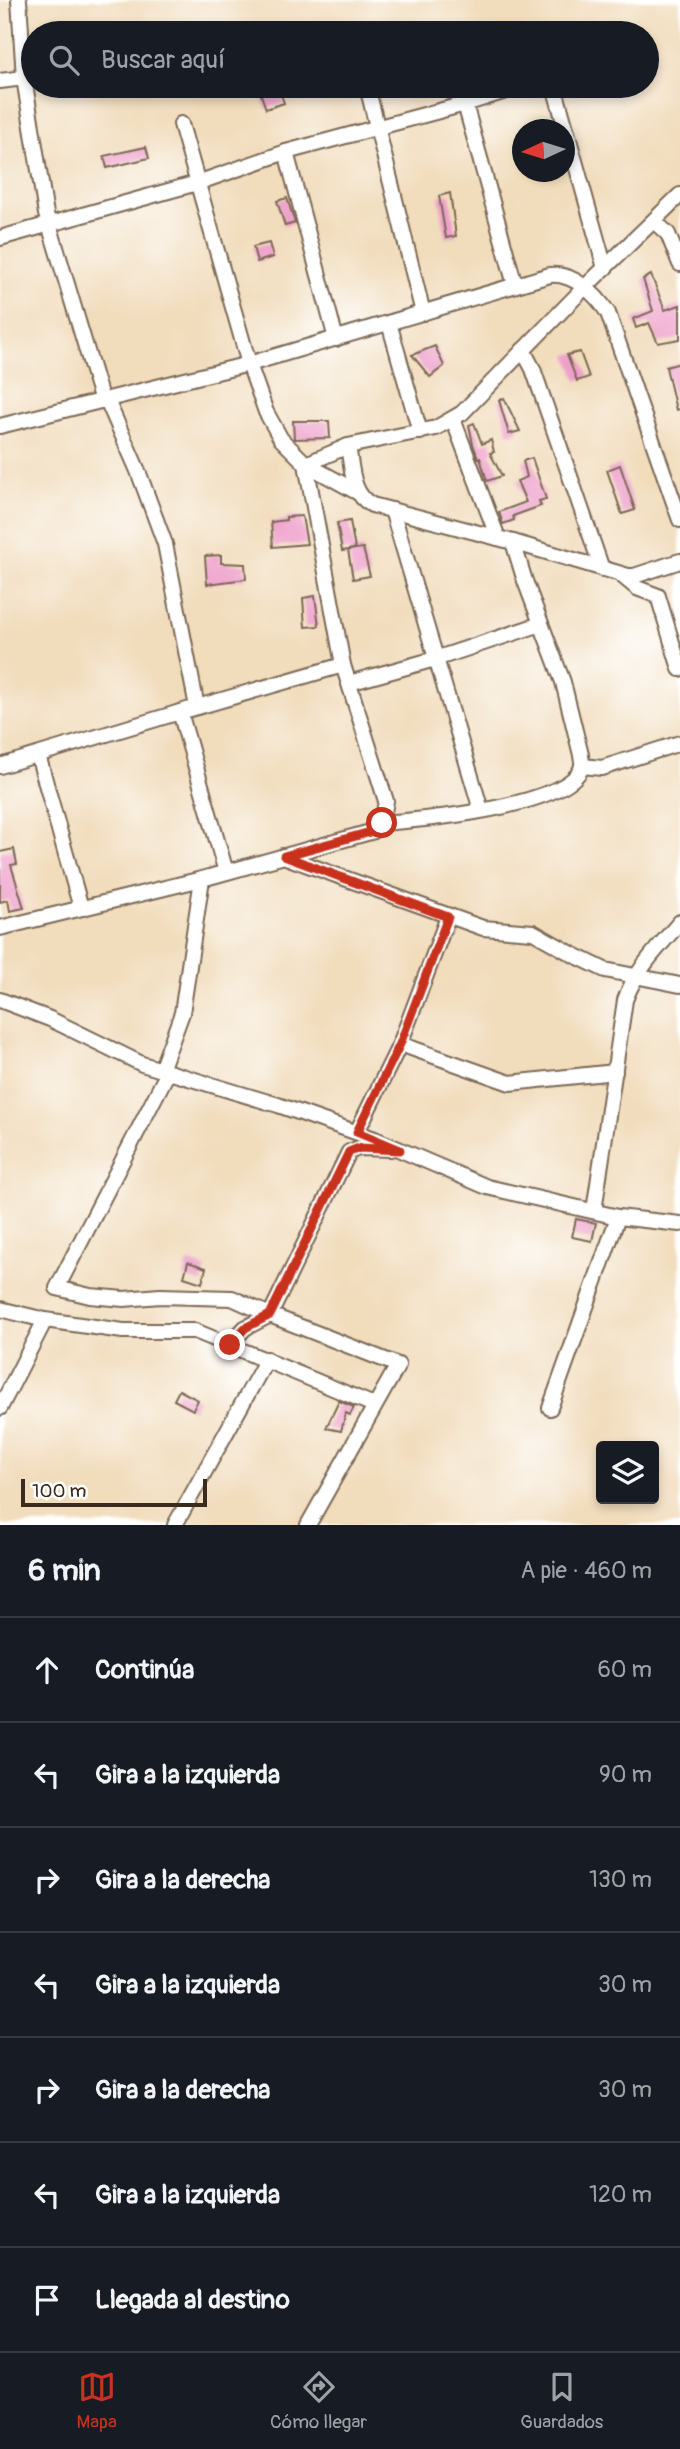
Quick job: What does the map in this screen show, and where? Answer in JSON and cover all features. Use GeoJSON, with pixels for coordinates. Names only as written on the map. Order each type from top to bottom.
{"type":"FeatureCollection","features":[{"type":"Feature","properties":{"kind":"street"},"geometry":{"type":"LineString","coordinates":[[19,0],[21,31]]}},
{"type":"Feature","properties":{"kind":"street"},"geometry":{"type":"LineString","coordinates":[[0,81],[21,78]]}},
{"type":"Feature","properties":{"kind":"street"},"geometry":{"type":"LineString","coordinates":[[27,98],[49,224],[105,401],[138,471],[165,544],[197,707]]}},
{"type":"Feature","properties":{"kind":"street"},"geometry":{"type":"LineString","coordinates":[[369,98],[423,313]]}},
{"type":"Feature","properties":{"kind":"street"},"geometry":{"type":"LineString","coordinates":[[0,238],[197,183],[286,152],[484,98]]}},
{"type":"Feature","properties":{"kind":"street"},"geometry":{"type":"LineString","coordinates":[[557,98],[605,268]]}},
{"type":"Feature","properties":{"kind":"street"},"geometry":{"type":"LineString","coordinates":[[465,104],[515,285]]}},
{"type":"Feature","properties":{"kind":"street"},"geometry":{"type":"LineString","coordinates":[[181,124],[249,364],[266,412],[281,439],[306,464],[357,492],[365,501],[620,574],[634,576],[680,561]]}},
{"type":"Feature","properties":{"kind":"street"},"geometry":{"type":"LineString","coordinates":[[286,152],[336,339]]}},
{"type":"Feature","properties":{"kind":"street"},"geometry":{"type":"LineString","coordinates":[[306,464],[348,446],[436,428],[462,413],[584,288],[680,195]]}},
{"type":"Feature","properties":{"kind":"street"},"geometry":{"type":"LineString","coordinates":[[654,220],[668,234],[680,264]]}},
{"type":"Feature","properties":{"kind":"street"},"geometry":{"type":"LineString","coordinates":[[0,426],[249,364],[557,274],[571,278],[600,301],[608,313],[680,520]]}},
{"type":"Feature","properties":{"kind":"street"},"geometry":{"type":"LineString","coordinates":[[389,323],[420,432]]}},
{"type":"Feature","properties":{"kind":"street"},"geometry":{"type":"LineString","coordinates":[[523,350],[533,369],[602,569]]}},
{"type":"Feature","properties":{"kind":"street"},"geometry":{"type":"LineString","coordinates":[[382,823],[432,819],[529,800],[552,792],[577,774],[582,766],[563,682],[506,540],[453,419]]}},
{"type":"Feature","properties":{"kind":"street"},"geometry":{"type":"LineString","coordinates":[[348,446],[357,492]]}},
{"type":"Feature","properties":{"kind":"street"},"geometry":{"type":"LineString","coordinates":[[0,928],[202,879],[374,831],[382,823],[386,801],[343,665],[306,464]]}},
{"type":"Feature","properties":{"kind":"street"},"geometry":{"type":"LineString","coordinates":[[392,510],[481,810]]}},
{"type":"Feature","properties":{"kind":"street"},"geometry":{"type":"LineString","coordinates":[[620,574],[637,587],[658,596],[680,669]]}},
{"type":"Feature","properties":{"kind":"street"},"geometry":{"type":"LineString","coordinates":[[349,683],[435,659],[541,624]]}},
{"type":"Feature","properties":{"kind":"street"},"geometry":{"type":"LineString","coordinates":[[0,766],[343,665]]}},
{"type":"Feature","properties":{"kind":"street"},"geometry":{"type":"LineString","coordinates":[[180,712],[226,872]]}},
{"type":"Feature","properties":{"kind":"street"},"geometry":{"type":"LineString","coordinates":[[582,766],[602,768],[680,743]]}},
{"type":"Feature","properties":{"kind":"street"},"geometry":{"type":"LineString","coordinates":[[37,755],[81,908]]}},
{"type":"Feature","properties":{"kind":"street"},"geometry":{"type":"LineString","coordinates":[[284,856],[483,929],[533,932],[605,970],[680,985]]}},
{"type":"Feature","properties":{"kind":"street"},"geometry":{"type":"LineString","coordinates":[[202,879],[182,1013],[165,1071],[57,1288],[90,1296],[124,1299],[160,1296],[232,1298],[398,1365],[308,1525]]}},
{"type":"Feature","properties":{"kind":"street"},"geometry":{"type":"LineString","coordinates":[[357,1132],[400,1044],[448,917]]}},
{"type":"Feature","properties":{"kind":"street"},"geometry":{"type":"LineString","coordinates":[[594,1212],[625,1000],[635,978],[680,922]]}},
{"type":"Feature","properties":{"kind":"street"},"geometry":{"type":"LineString","coordinates":[[0,1000],[50,1019],[142,1064],[357,1132],[487,1187],[618,1217],[680,1224]]}},
{"type":"Feature","properties":{"kind":"street"},"geometry":{"type":"LineString","coordinates":[[400,1044],[510,1083],[615,1072]]}},
{"type":"Feature","properties":{"kind":"street"},"geometry":{"type":"LineString","coordinates":[[230,1345],[245,1328],[270,1315],[349,1152],[359,1148],[400,1150]]}},
{"type":"Feature","properties":{"kind":"street"},"geometry":{"type":"LineString","coordinates":[[550,1408],[618,1217]]}},
{"type":"Feature","properties":{"kind":"street"},"geometry":{"type":"LineString","coordinates":[[0,1309],[46,1320],[123,1331],[195,1331],[374,1405]]}},
{"type":"Feature","properties":{"kind":"street"},"geometry":{"type":"LineString","coordinates":[[0,1409],[46,1320]]}},
{"type":"Feature","properties":{"kind":"street"},"geometry":{"type":"LineString","coordinates":[[175,1525],[267,1359]]}},
{"type":"Feature","properties":{"kind":"building"},"geometry":{"type":"Polygon","coordinates":[[[262,98],[282,98],[284,103],[266,109],[262,98]]]}},
{"type":"Feature","properties":{"kind":"building"},"geometry":{"type":"Polygon","coordinates":[[[146,147],[149,158],[107,168],[104,156],[146,147]]]}},
{"type":"Feature","properties":{"kind":"building"},"geometry":{"type":"Polygon","coordinates":[[[450,193],[456,236],[446,238],[439,196],[450,193]]]}},
{"type":"Feature","properties":{"kind":"building"},"geometry":{"type":"Polygon","coordinates":[[[287,198],[295,223],[285,226],[277,201],[287,198]]]}},
{"type":"Feature","properties":{"kind":"building"},"geometry":{"type":"Polygon","coordinates":[[[269,243],[273,257],[257,262],[253,247],[269,243]]]}},
{"type":"Feature","properties":{"kind":"building"},"geometry":{"type":"Polygon","coordinates":[[[651,275],[665,310],[680,305],[680,339],[658,343],[649,323],[636,328],[633,319],[653,311],[643,279],[651,275]]]}},
{"type":"Feature","properties":{"kind":"building"},"geometry":{"type":"Polygon","coordinates":[[[435,346],[444,366],[430,377],[412,355],[435,346]]]}},
{"type":"Feature","properties":{"kind":"building"},"geometry":{"type":"Polygon","coordinates":[[[580,352],[589,377],[577,381],[567,355],[580,352]]]}},
{"type":"Feature","properties":{"kind":"building"},"geometry":{"type":"Polygon","coordinates":[[[680,363],[680,409],[676,410],[666,367],[680,363]]]}},
{"type":"Feature","properties":{"kind":"building"},"geometry":{"type":"Polygon","coordinates":[[[504,398],[520,431],[509,434],[499,400],[504,398]]]}},
{"type":"Feature","properties":{"kind":"building"},"geometry":{"type":"Polygon","coordinates":[[[293,421],[329,421],[330,438],[294,439],[293,421]]]}},
{"type":"Feature","properties":{"kind":"building"},"geometry":{"type":"Polygon","coordinates":[[[474,423],[482,444],[491,440],[494,452],[490,453],[502,476],[487,481],[473,444],[469,425],[474,423]]]}},
{"type":"Feature","properties":{"kind":"building"},"geometry":{"type":"Polygon","coordinates":[[[532,458],[546,499],[539,501],[541,506],[513,516],[514,520],[503,524],[499,512],[526,502],[517,481],[527,477],[523,461],[532,458]]]}},
{"type":"Feature","properties":{"kind":"building"},"geometry":{"type":"Polygon","coordinates":[[[620,465],[635,510],[622,514],[607,470],[620,465]]]}},
{"type":"Feature","properties":{"kind":"building"},"geometry":{"type":"Polygon","coordinates":[[[302,516],[307,544],[273,547],[271,522],[302,516]]]}},
{"type":"Feature","properties":{"kind":"building"},"geometry":{"type":"Polygon","coordinates":[[[350,521],[355,549],[342,551],[337,523],[350,521]]]}},
{"type":"Feature","properties":{"kind":"building"},"geometry":{"type":"Polygon","coordinates":[[[363,548],[370,576],[353,579],[348,550],[363,548]]]}},
{"type":"Feature","properties":{"kind":"building"},"geometry":{"type":"Polygon","coordinates":[[[221,555],[221,563],[245,564],[246,579],[207,584],[205,556],[221,555]]]}},
{"type":"Feature","properties":{"kind":"building"},"geometry":{"type":"Polygon","coordinates":[[[315,596],[319,626],[305,627],[303,598],[315,596]]]}},
{"type":"Feature","properties":{"kind":"building"},"geometry":{"type":"Polygon","coordinates":[[[14,849],[17,864],[11,865],[24,908],[10,911],[8,900],[0,902],[0,852],[14,849]]]}},
{"type":"Feature","properties":{"kind":"building"},"geometry":{"type":"Polygon","coordinates":[[[576,1219],[596,1223],[592,1241],[572,1237],[576,1219]]]}},
{"type":"Feature","properties":{"kind":"building"},"geometry":{"type":"Polygon","coordinates":[[[188,1262],[206,1268],[202,1283],[184,1277],[188,1262]]]}},
{"type":"Feature","properties":{"kind":"building"},"geometry":{"type":"Polygon","coordinates":[[[179,1390],[198,1400],[193,1410],[174,1400],[179,1390]]]}},
{"type":"Feature","properties":{"kind":"building"},"geometry":{"type":"Polygon","coordinates":[[[339,1401],[354,1407],[350,1415],[346,1413],[341,1431],[326,1428],[339,1401]]]}},
{"type":"Feature","properties":{"kind":"route"},"geometry":{"type":"LineString","coordinates":[[230,1345],[245,1328],[270,1315],[349,1152],[359,1148],[400,1150],[357,1132],[400,1044],[448,917],[284,856],[374,831],[382,823]]}}]}
